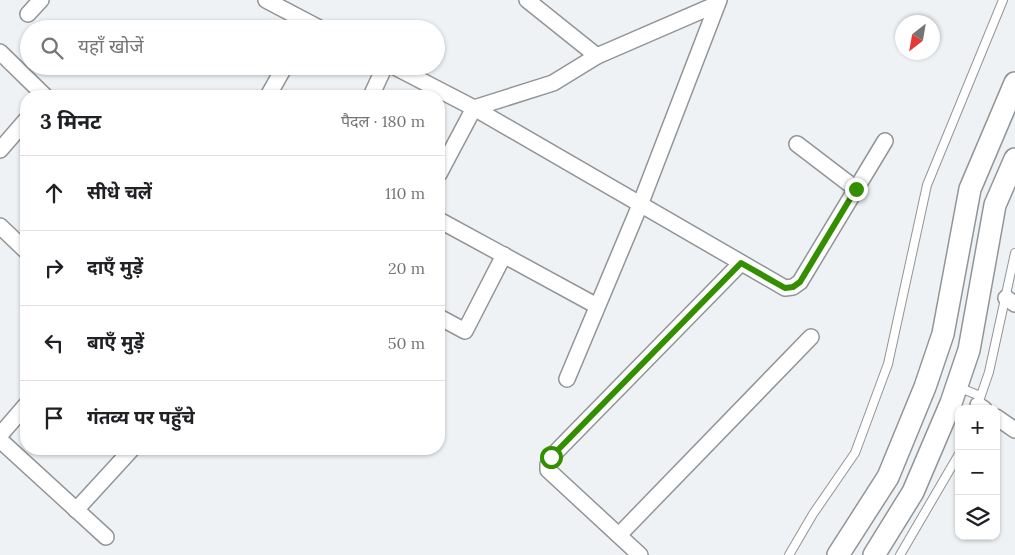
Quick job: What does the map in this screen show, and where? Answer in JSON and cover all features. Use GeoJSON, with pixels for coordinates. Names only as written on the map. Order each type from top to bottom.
{"type":"FeatureCollection","features":[{"type":"Feature","properties":{"kind":"street"},"geometry":{"type":"LineString","coordinates":[[28,14],[41,0]]}},
{"type":"Feature","properties":{"kind":"street"},"geometry":{"type":"LineString","coordinates":[[266,0],[300,20]]}},
{"type":"Feature","properties":{"kind":"street"},"geometry":{"type":"LineString","coordinates":[[527,0],[597,56]]}},
{"type":"Feature","properties":{"kind":"street"},"geometry":{"type":"LineString","coordinates":[[445,163],[474,108],[553,83],[597,56],[718,2]]}},
{"type":"Feature","properties":{"kind":"street"},"geometry":{"type":"LineString","coordinates":[[567,379],[640,205],[718,2]]}},
{"type":"Feature","properties":{"kind":"street"},"geometry":{"type":"LineString","coordinates":[[0,52],[20,72]]}},
{"type":"Feature","properties":{"kind":"street"},"geometry":{"type":"LineString","coordinates":[[24,75],[39,90]]}},
{"type":"Feature","properties":{"kind":"street"},"geometry":{"type":"LineString","coordinates":[[271,90],[280,75]]}},
{"type":"Feature","properties":{"kind":"street"},"geometry":{"type":"LineString","coordinates":[[374,90],[381,75]]}},
{"type":"Feature","properties":{"kind":"street"},"geometry":{"type":"LineString","coordinates":[[410,75],[439,90]]}},
{"type":"Feature","properties":{"kind":"street"},"geometry":{"type":"LineString","coordinates":[[838,555],[888,477],[925,387],[943,334],[970,189],[1015,83]]}},
{"type":"Feature","properties":{"kind":"street"},"geometry":{"type":"LineString","coordinates":[[445,93],[785,288],[793,287],[800,282],[885,141]]}},
{"type":"Feature","properties":{"kind":"street"},"geometry":{"type":"LineString","coordinates":[[0,150],[20,127]]}},
{"type":"Feature","properties":{"kind":"street"},"geometry":{"type":"LineString","coordinates":[[797,144],[856,189]]}},
{"type":"Feature","properties":{"kind":"street"},"geometry":{"type":"LineString","coordinates":[[874,555],[913,492],[957,386],[969,350],[996,205],[1015,158]]}},
{"type":"Feature","properties":{"kind":"street"},"geometry":{"type":"LineString","coordinates":[[445,223],[597,306]]}},
{"type":"Feature","properties":{"kind":"street"},"geometry":{"type":"LineString","coordinates":[[0,226],[20,245]]}},
{"type":"Feature","properties":{"kind":"street"},"geometry":{"type":"LineString","coordinates":[[445,320],[465,331],[504,255]]}},
{"type":"Feature","properties":{"kind":"street"},"geometry":{"type":"LineString","coordinates":[[640,555],[548,470],[548,465],[551,457],[741,263]]}},
{"type":"Feature","properties":{"kind":"street"},"geometry":{"type":"LineString","coordinates":[[620,535],[811,338]]}},
{"type":"Feature","properties":{"kind":"street"},"geometry":{"type":"LineString","coordinates":[[0,435],[20,412]]}},
{"type":"Feature","properties":{"kind":"street"},"geometry":{"type":"LineString","coordinates":[[1000,420],[1015,430]]}},
{"type":"Feature","properties":{"kind":"street"},"geometry":{"type":"LineString","coordinates":[[0,440],[106,537]]}},
{"type":"Feature","properties":{"kind":"street"},"geometry":{"type":"LineString","coordinates":[[76,510],[126,455]]}},
{"type":"Feature","properties":{"kind":"lane"},"geometry":{"type":"LineString","coordinates":[[789,555],[813,514],[855,453],[888,364],[927,185],[1003,0]]}},
{"type":"Feature","properties":{"kind":"lane"},"geometry":{"type":"LineString","coordinates":[[957,386],[980,405],[1010,301],[1015,253]]}},
{"type":"Feature","properties":{"kind":"lane"},"geometry":{"type":"LineString","coordinates":[[900,555],[955,461]]}},
{"type":"Feature","properties":{"kind":"route"},"geometry":{"type":"LineString","coordinates":[[551,457],[741,263],[785,288],[793,287],[800,282],[856,189]]}}]}
